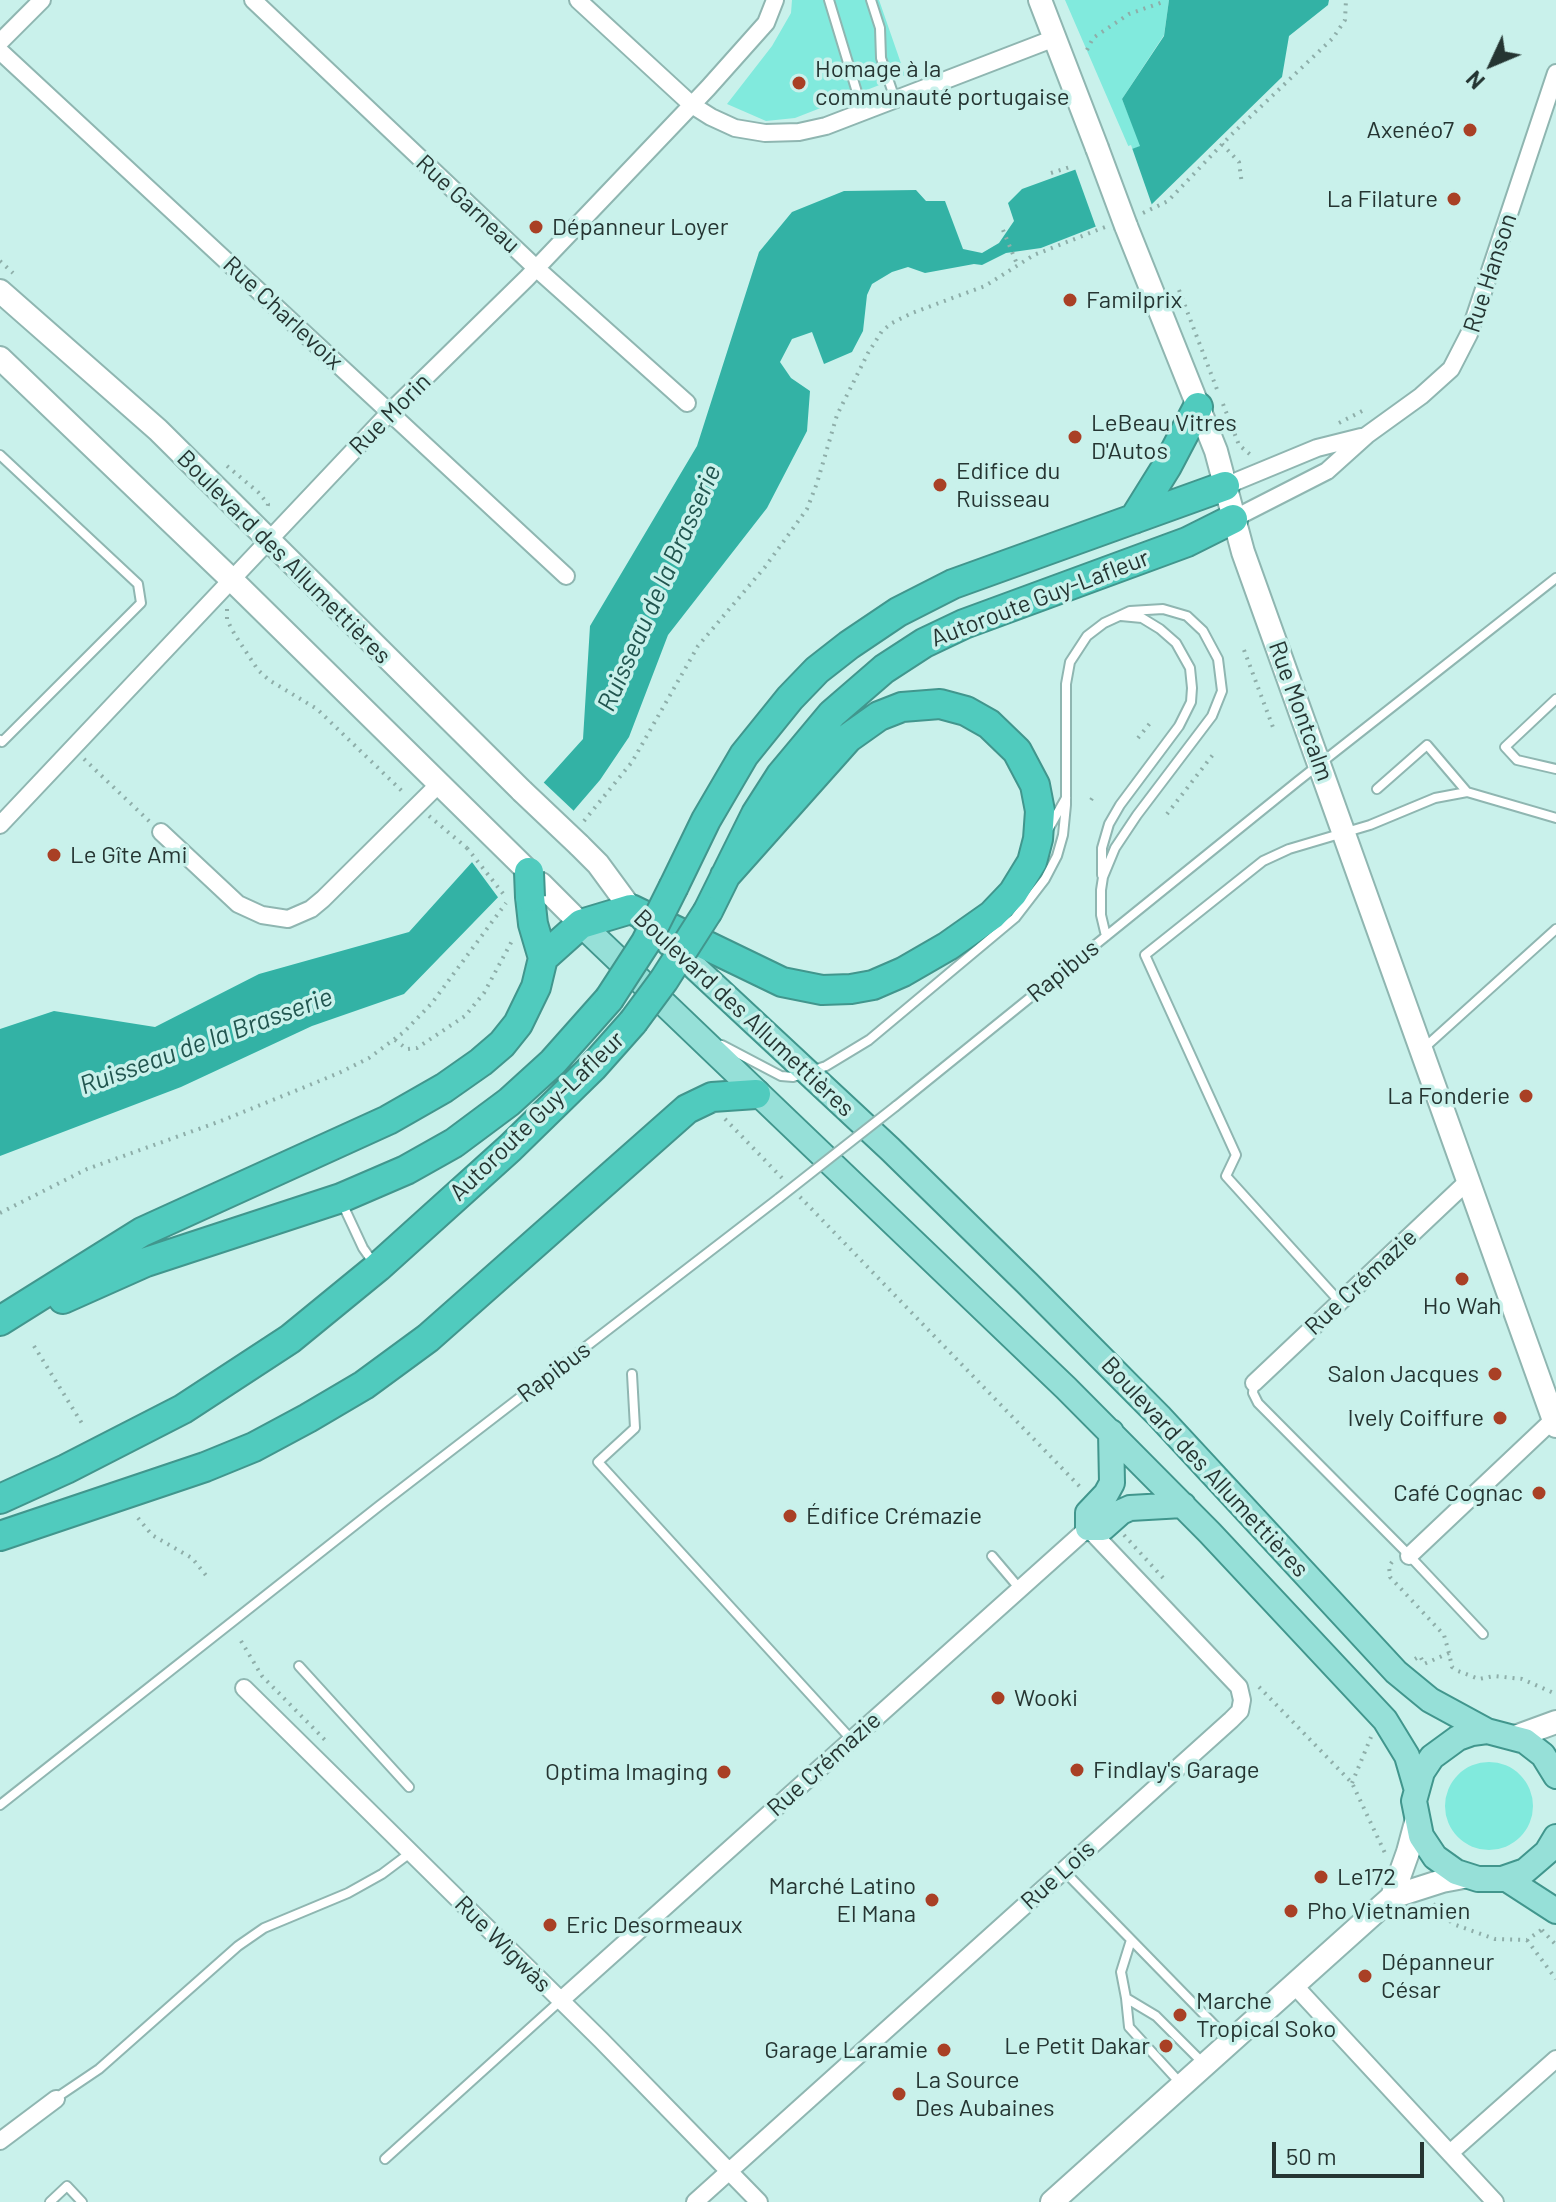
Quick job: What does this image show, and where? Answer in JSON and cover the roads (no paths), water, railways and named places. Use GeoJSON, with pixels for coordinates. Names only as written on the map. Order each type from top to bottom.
{"type":"FeatureCollection","features":[{"type":"Feature","properties":{"kind":"highway"},"geometry":{"type":"LineString","coordinates":[[1134,519],[1198,407]]}},
{"type":"Feature","properties":{"kind":"highway","name":"Autoroute Guy-Lafleur"},"geometry":{"type":"LineString","coordinates":[[0,1330],[146,1262],[341,1198],[406,1170],[474,1130],[539,1076],[609,999],[646,942],[706,820],[744,755],[790,698],[833,656],[879,624],[933,593],[1225,486]]}},
{"type":"Feature","properties":{"kind":"highway","name":"Autoroute Guy-Lafleur"},"geometry":{"type":"LineString","coordinates":[[0,1499],[100,1452],[211,1392],[290,1339],[378,1267],[558,1102],[633,1022],[678,960],[708,911],[756,814],[794,758],[840,706],[884,669],[924,643],[973,620],[1187,542],[1233,519]]}},
{"type":"Feature","properties":{"kind":"highway"},"geometry":{"type":"LineString","coordinates":[[543,958],[581,924],[631,909],[782,982],[822,990],[873,985],[903,972],[981,923],[1013,893],[1036,851],[1040,824],[1038,798],[1030,773],[1017,751],[989,724],[966,711],[940,704],[914,704],[879,716],[848,738],[725,876]]}},
{"type":"Feature","properties":{"kind":"highway"},"geometry":{"type":"LineString","coordinates":[[0,1321],[142,1232],[388,1120],[444,1088],[481,1062],[511,1034],[532,997],[543,958],[525,891]]}},
{"type":"Feature","properties":{"kind":"highway"},"geometry":{"type":"LineString","coordinates":[[0,1536],[205,1467],[299,1424],[364,1385],[428,1338],[687,1109],[712,1097],[756,1094]]}},
{"type":"Feature","properties":{"kind":"main road","name":"Rue Montcalm"},"geometry":{"type":"LineString","coordinates":[[1040,0],[1216,451],[1233,519],[1555,1422]]}},
{"type":"Feature","properties":{"kind":"main road","name":"Boulevard des Allumettières"},"geometry":{"type":"LineString","coordinates":[[0,291],[158,430],[522,791],[579,836],[631,909],[965,1221],[1107,1363],[1396,1672],[1430,1700],[1487,1731]]}},
{"type":"Feature","properties":{"kind":"main road","name":"Boulevard des Allumettières"},"geometry":{"type":"LineString","coordinates":[[0,358],[232,580],[485,830],[525,891],[581,924],[1111,1432],[1385,1720],[1407,1756],[1416,1787]]}},
{"type":"Feature","properties":{"kind":"main road"},"geometry":{"type":"LineString","coordinates":[[1111,1432],[1112,1483],[1088,1513],[1088,1528],[1103,1528],[1130,1508],[1183,1505]]}},
{"type":"Feature","properties":{"kind":"main road"},"geometry":{"type":"LineString","coordinates":[[1515,1737],[1556,1722]]}},
{"type":"Feature","properties":{"kind":"main road"},"geometry":{"type":"LineString","coordinates":[[1556,1776],[1534,1746],[1515,1737],[1487,1731],[1458,1738],[1443,1747],[1427,1764],[1416,1787],[1414,1801],[1421,1836],[1435,1857],[1456,1872],[1469,1876],[1492,1880],[1525,1871],[1540,1860],[1556,1837]]}},
{"type":"Feature","properties":{"kind":"main road"},"geometry":{"type":"LineString","coordinates":[[1392,1897],[1416,1822]]}},
{"type":"Feature","properties":{"kind":"main road"},"geometry":{"type":"LineString","coordinates":[[1052,2202],[1392,1897],[1469,1876]]}},
{"type":"Feature","properties":{"kind":"main road"},"geometry":{"type":"LineString","coordinates":[[1505,1878],[1556,1911]]}},
{"type":"Feature","properties":{"kind":"street"},"geometry":{"type":"LineString","coordinates":[[0,42],[42,0]]}},
{"type":"Feature","properties":{"kind":"street","name":"Rue Garneau"},"geometry":{"type":"LineString","coordinates":[[253,0],[536,268],[687,403]]}},
{"type":"Feature","properties":{"kind":"street"},"geometry":{"type":"LineString","coordinates":[[578,0],[692,105],[722,123],[749,132],[813,130],[1055,38]]}},
{"type":"Feature","properties":{"kind":"street","name":"Rue Morin"},"geometry":{"type":"LineString","coordinates":[[0,825],[390,412],[536,268],[692,105],[766,23],[775,0]]}},
{"type":"Feature","properties":{"kind":"street","name":"Rue Charlevoix"},"geometry":{"type":"LineString","coordinates":[[0,51],[566,576]]}},
{"type":"Feature","properties":{"kind":"street","name":"Rue Hanson"},"geometry":{"type":"LineString","coordinates":[[1233,519],[1327,471],[1451,369],[1461,354],[1556,73]]}},
{"type":"Feature","properties":{"kind":"street","name":"Rue Hanson"},"geometry":{"type":"LineString","coordinates":[[1225,486],[1317,448],[1367,435]]}},
{"type":"Feature","properties":{"kind":"street"},"geometry":{"type":"LineString","coordinates":[[161,832],[238,904],[262,915],[288,919],[311,909],[323,899],[438,785]]}},
{"type":"Feature","properties":{"kind":"street","name":"Rue Crémazie"},"geometry":{"type":"LineString","coordinates":[[1254,1383],[1468,1181]]}},
{"type":"Feature","properties":{"kind":"street"},"geometry":{"type":"LineString","coordinates":[[1407,1553],[1555,1422]]}},
{"type":"Feature","properties":{"kind":"street","name":"Rue Crémazie"},"geometry":{"type":"LineString","coordinates":[[560,2001],[1088,1528]]}},
{"type":"Feature","properties":{"kind":"street","name":"Rue Lois"},"geometry":{"type":"LineString","coordinates":[[695,2202],[1240,1711],[1242,1700],[1239,1687],[1088,1528]]}},
{"type":"Feature","properties":{"kind":"street","name":"Rue Wìgwàs"},"geometry":{"type":"LineString","coordinates":[[244,1688],[759,2202]]}},
{"type":"Feature","properties":{"kind":"street"},"geometry":{"type":"LineString","coordinates":[[1294,1985],[1495,2202]]}},
{"type":"Feature","properties":{"kind":"street"},"geometry":{"type":"LineString","coordinates":[[1450,2153],[1556,2059]]}},
{"type":"Feature","properties":{"kind":"street"},"geometry":{"type":"LineString","coordinates":[[0,2141],[56,2099]]}},
{"type":"Feature","properties":{"kind":"lane"},"geometry":{"type":"LineString","coordinates":[[829,0],[863,112]]}},
{"type":"Feature","properties":{"kind":"lane"},"geometry":{"type":"LineString","coordinates":[[871,0],[880,28],[881,58],[895,99]]}},
{"type":"Feature","properties":{"kind":"lane"},"geometry":{"type":"LineString","coordinates":[[0,455],[138,584],[141,603],[2,742],[0,740]]}},
{"type":"Feature","properties":{"kind":"lane","name":"Rapibus"},"geometry":{"type":"LineString","coordinates":[[0,1805],[379,1506],[896,1106],[1556,578]]}},
{"type":"Feature","properties":{"kind":"lane","name":"Rapibus"},"geometry":{"type":"LineString","coordinates":[[683,1024],[774,1074],[788,1077],[836,1061],[869,1040],[1015,918],[1045,879],[1063,835],[1067,671],[1075,652],[1087,636],[1130,611],[1157,608],[1178,613],[1193,620],[1213,647],[1220,667],[1222,691],[1212,716],[1128,827],[1103,877]]}},
{"type":"Feature","properties":{"kind":"lane","name":"Rapibus"},"geometry":{"type":"LineString","coordinates":[[1106,936],[1100,901],[1102,848],[1109,824],[1184,718],[1191,702],[1192,688],[1190,668],[1168,636],[1142,618],[1128,616],[1113,619]]}},
{"type":"Feature","properties":{"kind":"lane"},"geometry":{"type":"LineString","coordinates":[[1556,699],[1505,747],[1517,760],[1556,769]]}},
{"type":"Feature","properties":{"kind":"lane"},"geometry":{"type":"LineString","coordinates":[[1377,789],[1427,745],[1467,792]]}},
{"type":"Feature","properties":{"kind":"lane"},"geometry":{"type":"LineString","coordinates":[[1339,1301],[1226,1176],[1236,1155],[1145,955],[1263,861],[1435,798],[1467,792],[1556,818]]}},
{"type":"Feature","properties":{"kind":"lane","name":"Rapibus"},"geometry":{"type":"LineString","coordinates":[[1036,851],[1066,798]]}},
{"type":"Feature","properties":{"kind":"lane"},"geometry":{"type":"LineString","coordinates":[[1422,1050],[1556,929]]}},
{"type":"Feature","properties":{"kind":"lane"},"geometry":{"type":"LineString","coordinates":[[341,1198],[363,1248],[378,1267]]}},
{"type":"Feature","properties":{"kind":"lane"},"geometry":{"type":"LineString","coordinates":[[632,1374],[635,1428],[598,1462],[852,1740]]}},
{"type":"Feature","properties":{"kind":"lane"},"geometry":{"type":"LineString","coordinates":[[1254,1383],[1253,1393],[1258,1403],[1483,1634]]}},
{"type":"Feature","properties":{"kind":"lane"},"geometry":{"type":"LineString","coordinates":[[992,1556],[1020,1589]]}},
{"type":"Feature","properties":{"kind":"lane"},"geometry":{"type":"LineString","coordinates":[[299,1666],[409,1787]]}},
{"type":"Feature","properties":{"kind":"lane"},"geometry":{"type":"LineString","coordinates":[[56,2099],[99,2069],[238,1946],[264,1928],[348,1893],[382,1874],[411,1852]]}},
{"type":"Feature","properties":{"kind":"lane"},"geometry":{"type":"LineString","coordinates":[[1064,1871],[1231,2042]]}},
{"type":"Feature","properties":{"kind":"lane"},"geometry":{"type":"LineString","coordinates":[[1131,1940],[1121,1972],[1129,2027],[1182,2085]]}},
{"type":"Feature","properties":{"kind":"lane"},"geometry":{"type":"LineString","coordinates":[[1126,1998],[1156,2016],[1205,2065]]}},
{"type":"Feature","properties":{"kind":"lane"},"geometry":{"type":"LineString","coordinates":[[385,2159],[560,2001]]}},
{"type":"Feature","properties":{"kind":"lane"},"geometry":{"type":"LineString","coordinates":[[50,2202],[67,2186],[82,2202]]}},
{"type":"Feature","properties":{"kind":"water","name":"Ruisseau de la Brasserie"},"geometry":{"type":"Polygon","coordinates":[[[1169,0],[1329,0],[1328,5],[1289,36],[1282,77],[1151,205],[1041,248],[1006,253],[982,265],[925,273],[908,267],[892,272],[872,284],[867,295],[863,331],[852,352],[824,364],[812,332],[792,339],[780,362],[791,378],[810,391],[807,431],[767,508],[668,635],[629,737],[600,780],[508,887],[404,994],[312,1026],[181,1087],[0,1156],[0,1029],[54,1011],[155,1027],[259,974],[409,932],[583,739],[590,626],[697,446],[759,252],[792,212],[844,191],[916,190],[926,201],[945,201],[963,249],[982,253],[999,243],[1014,221],[1008,203],[1022,189],[1140,146],[1122,99],[1164,36],[1169,0]]]}},
{"type":"Feature","properties":{"kind":"place","name":"Homage à la communauté portugaise"},"geometry":{"type":"Point","coordinates":[799,83]}},
{"type":"Feature","properties":{"kind":"place","name":"Axenéo7"},"geometry":{"type":"Point","coordinates":[1470,130]}},
{"type":"Feature","properties":{"kind":"place","name":"La Filature"},"geometry":{"type":"Point","coordinates":[1454,199]}},
{"type":"Feature","properties":{"kind":"place","name":"Dépanneur Loyer"},"geometry":{"type":"Point","coordinates":[536,227]}},
{"type":"Feature","properties":{"kind":"place","name":"Familprix"},"geometry":{"type":"Point","coordinates":[1070,300]}},
{"type":"Feature","properties":{"kind":"place","name":"LeBeau Vitres D'Autos"},"geometry":{"type":"Point","coordinates":[1075,437]}},
{"type":"Feature","properties":{"kind":"place","name":"Edifice du Ruisseau"},"geometry":{"type":"Point","coordinates":[940,485]}},
{"type":"Feature","properties":{"kind":"place","name":"Le Gîte Ami"},"geometry":{"type":"Point","coordinates":[54,855]}},
{"type":"Feature","properties":{"kind":"place","name":"La Fonderie"},"geometry":{"type":"Point","coordinates":[1526,1096]}},
{"type":"Feature","properties":{"kind":"place","name":"Ho Wah"},"geometry":{"type":"Point","coordinates":[1462,1279]}},
{"type":"Feature","properties":{"kind":"place","name":"Salon Jacques"},"geometry":{"type":"Point","coordinates":[1495,1374]}},
{"type":"Feature","properties":{"kind":"place","name":"Ively Coiffure"},"geometry":{"type":"Point","coordinates":[1500,1418]}},
{"type":"Feature","properties":{"kind":"place","name":"Café Cognac"},"geometry":{"type":"Point","coordinates":[1539,1493]}},
{"type":"Feature","properties":{"kind":"place","name":"Édifice Crémazie"},"geometry":{"type":"Point","coordinates":[790,1516]}},
{"type":"Feature","properties":{"kind":"place","name":"Wooki"},"geometry":{"type":"Point","coordinates":[998,1698]}},
{"type":"Feature","properties":{"kind":"place","name":"Findlay's Garage"},"geometry":{"type":"Point","coordinates":[1077,1770]}},
{"type":"Feature","properties":{"kind":"place","name":"Optima Imaging"},"geometry":{"type":"Point","coordinates":[724,1772]}},
{"type":"Feature","properties":{"kind":"place","name":"Le172"},"geometry":{"type":"Point","coordinates":[1321,1877]}},
{"type":"Feature","properties":{"kind":"place","name":"Marché Latino El Mana"},"geometry":{"type":"Point","coordinates":[932,1900]}},
{"type":"Feature","properties":{"kind":"place","name":"Pho Vietnamien"},"geometry":{"type":"Point","coordinates":[1291,1911]}},
{"type":"Feature","properties":{"kind":"place","name":"Eric Desormeaux"},"geometry":{"type":"Point","coordinates":[550,1925]}},
{"type":"Feature","properties":{"kind":"place","name":"Dépanneur César"},"geometry":{"type":"Point","coordinates":[1365,1976]}},
{"type":"Feature","properties":{"kind":"place","name":"Marche Tropical Soko"},"geometry":{"type":"Point","coordinates":[1180,2015]}},
{"type":"Feature","properties":{"kind":"place","name":"Le Petit Dakar"},"geometry":{"type":"Point","coordinates":[1166,2046]}},
{"type":"Feature","properties":{"kind":"place","name":"Garage Laramie"},"geometry":{"type":"Point","coordinates":[944,2050]}},
{"type":"Feature","properties":{"kind":"place","name":"La Source Des Aubaines"},"geometry":{"type":"Point","coordinates":[899,2094]}}]}
